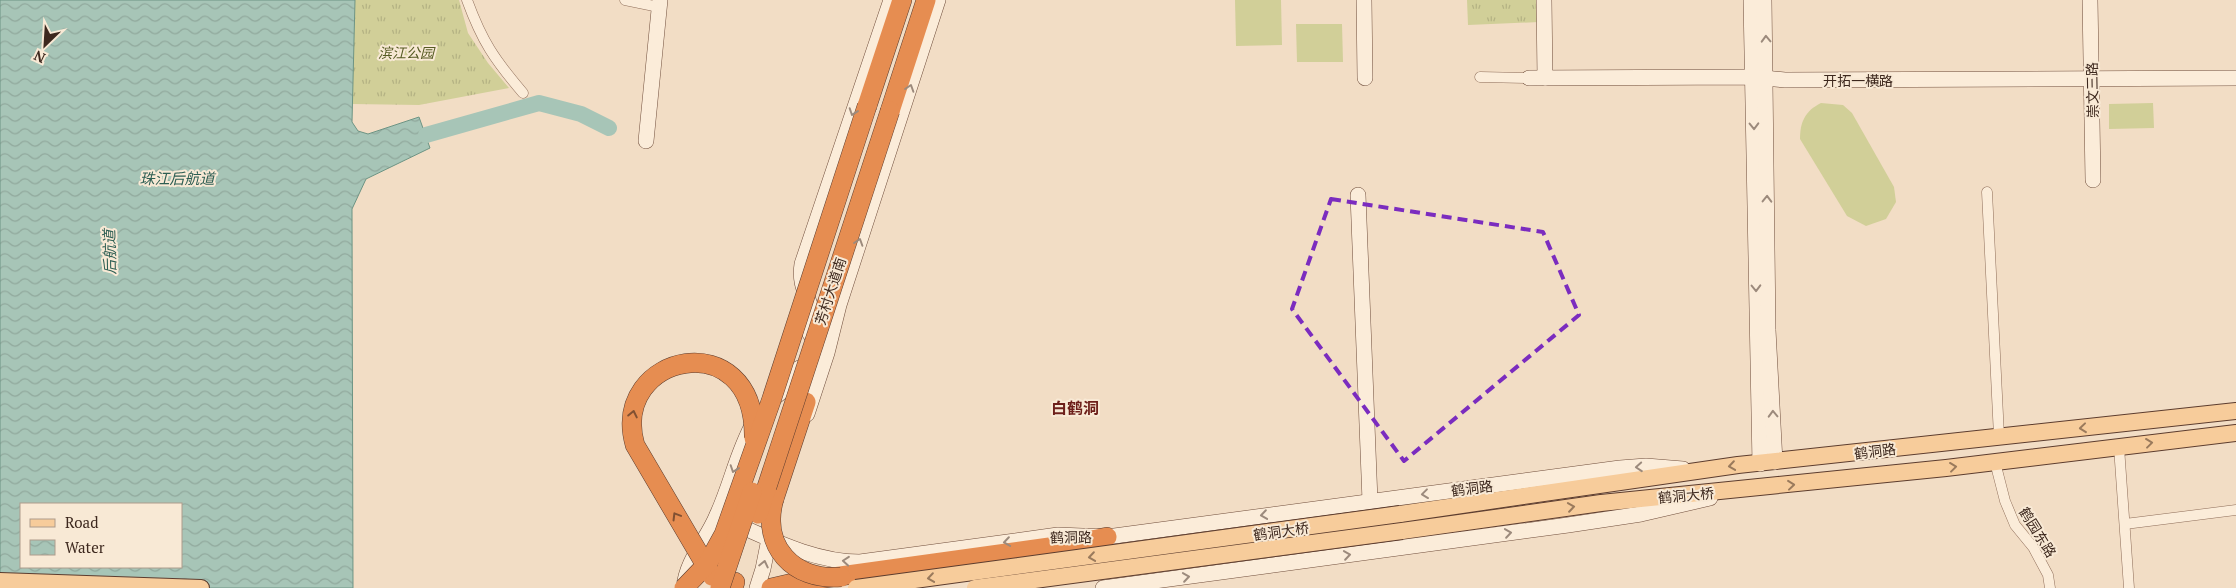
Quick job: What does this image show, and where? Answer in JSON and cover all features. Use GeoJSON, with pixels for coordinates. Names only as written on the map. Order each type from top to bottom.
{"type":"FeatureCollection","features":[{"type":"Feature","properties":{"kind":"highway"},"geometry":{"type":"LineString","coordinates":[[684,588],[702,570],[717,550],[754,451],[878,108],[902,0]]}},
{"type":"Feature","properties":{"kind":"highway","name":"芳村大道南"},"geometry":{"type":"LineString","coordinates":[[728,587],[913,0]]}},
{"type":"Feature","properties":{"kind":"highway","name":"芳村大道南"},"geometry":{"type":"LineString","coordinates":[[728,587],[835,298],[878,108],[926,0]]}},
{"type":"Feature","properties":{"kind":"highway"},"geometry":{"type":"LineString","coordinates":[[835,298],[809,392],[770,518],[774,541],[792,564],[817,576],[841,577]]}},
{"type":"Feature","properties":{"kind":"highway"},"geometry":{"type":"LineString","coordinates":[[728,587],[635,445],[631,422],[638,397],[656,375],[679,364],[705,363],[721,369],[740,385],[748,398],[754,420],[754,451]]}},
{"type":"Feature","properties":{"kind":"highway"},"geometry":{"type":"LineString","coordinates":[[771,588],[986,557],[1107,537]]}},
{"type":"Feature","properties":{"kind":"main road","name":"鹤洞路"},"geometry":{"type":"LineString","coordinates":[[1705,470],[2236,411]]}},
{"type":"Feature","properties":{"kind":"main road","name":"鹤洞路"},"geometry":{"type":"LineString","coordinates":[[1743,490],[2236,433]]}},
{"type":"Feature","properties":{"kind":"main road","name":"鹤洞大桥"},"geometry":{"type":"LineString","coordinates":[[856,588],[1400,514],[1705,470]]}},
{"type":"Feature","properties":{"kind":"main road","name":"鹤洞大桥"},"geometry":{"type":"LineString","coordinates":[[975,588],[1601,503],[1743,490]]}},
{"type":"Feature","properties":{"kind":"main road"},"geometry":{"type":"LineString","coordinates":[[0,581],[201,588]]}},
{"type":"Feature","properties":{"kind":"street"},"geometry":{"type":"LineString","coordinates":[[467,0],[484,43],[497,63],[522,93]]}},
{"type":"Feature","properties":{"kind":"street"},"geometry":{"type":"LineString","coordinates":[[625,0],[660,4],[646,141]]}},
{"type":"Feature","properties":{"kind":"street","name":"芳村大道南"},"geometry":{"type":"LineString","coordinates":[[684,588],[690,562],[717,516],[740,450],[752,426],[764,407],[791,384],[796,376],[814,318],[812,305],[800,282],[804,255],[891,0]]}},
{"type":"Feature","properties":{"kind":"street","name":"芳村大道南"},"geometry":{"type":"LineString","coordinates":[[757,588],[773,519],[827,353],[835,298],[938,0]]}},
{"type":"Feature","properties":{"kind":"street"},"geometry":{"type":"LineString","coordinates":[[1364,0],[1365,78]]}},
{"type":"Feature","properties":{"kind":"street"},"geometry":{"type":"LineString","coordinates":[[1544,0],[1545,78]]}},
{"type":"Feature","properties":{"kind":"street"},"geometry":{"type":"LineString","coordinates":[[1751,0],[1760,77],[1766,240],[1767,463]]}},
{"type":"Feature","properties":{"kind":"street"},"geometry":{"type":"LineString","coordinates":[[1760,77],[1764,0]]}},
{"type":"Feature","properties":{"kind":"street","name":"崇文三路"},"geometry":{"type":"LineString","coordinates":[[2090,0],[2093,79],[2093,180]]}},
{"type":"Feature","properties":{"kind":"street","name":"开拓一横路"},"geometry":{"type":"LineString","coordinates":[[1480,77],[1760,77],[1785,80],[2236,78]]}},
{"type":"Feature","properties":{"kind":"street"},"geometry":{"type":"LineString","coordinates":[[1987,192],[1999,436]]}},
{"type":"Feature","properties":{"kind":"street"},"geometry":{"type":"LineString","coordinates":[[1358,195],[1370,501]]}},
{"type":"Feature","properties":{"kind":"street"},"geometry":{"type":"LineString","coordinates":[[812,305],[827,311],[835,298]]}},
{"type":"Feature","properties":{"kind":"street"},"geometry":{"type":"LineString","coordinates":[[2119,447],[2129,588]]}},
{"type":"Feature","properties":{"kind":"street","name":"鹤园东路"},"geometry":{"type":"LineString","coordinates":[[1995,462],[2005,501],[2015,525],[2033,547],[2048,575],[2050,588]]}},
{"type":"Feature","properties":{"kind":"street","name":"鹤洞路"},"geometry":{"type":"LineString","coordinates":[[717,516],[769,539],[815,556],[843,562],[860,562],[1058,535],[1107,537],[1620,468],[1646,466],[1705,470]]}},
{"type":"Feature","properties":{"kind":"street","name":"鹤洞路"},"geometry":{"type":"LineString","coordinates":[[1103,588],[1578,524],[1641,514],[1743,490]]}},
{"type":"Feature","properties":{"kind":"street"},"geometry":{"type":"LineString","coordinates":[[2124,524],[2236,510]]}},
{"type":"Feature","properties":{"kind":"street"},"geometry":{"type":"LineString","coordinates":[[1138,533],[1127,545],[1127,559],[1136,575],[1149,582]]}},
{"type":"Feature","properties":{"kind":"highlighted area"},"geometry":{"type":"Polygon","coordinates":[[[1331,199],[1543,232],[1579,315],[1404,461],[1292,309],[1331,199]]]}},
{"type":"Feature","properties":{"kind":"green space","name":"滨江公园"},"geometry":{"type":"Polygon","coordinates":[[[355,0],[459,0],[468,33],[488,63],[509,88],[419,105],[352,104],[355,0]]]}},
{"type":"Feature","properties":{"kind":"green space"},"geometry":{"type":"Polygon","coordinates":[[[1235,0],[1281,0],[1282,45],[1236,46],[1235,0]]]}},
{"type":"Feature","properties":{"kind":"green space"},"geometry":{"type":"Polygon","coordinates":[[[1467,0],[1537,0],[1539,22],[1468,25],[1467,0]]]}},
{"type":"Feature","properties":{"kind":"green space"},"geometry":{"type":"Polygon","coordinates":[[[1296,24],[1342,24],[1343,62],[1297,62],[1296,24]]]}},
{"type":"Feature","properties":{"kind":"green space"},"geometry":{"type":"Polygon","coordinates":[[[1821,103],[1843,105],[1852,113],[1894,187],[1896,202],[1886,219],[1866,226],[1847,216],[1800,139],[1804,118],[1807,113],[1821,103]]]}},
{"type":"Feature","properties":{"kind":"green space"},"geometry":{"type":"Polygon","coordinates":[[[2153,103],[2154,128],[2109,129],[2109,104],[2153,103]]]}},
{"type":"Feature","properties":{"kind":"water","name":"珠江后航道"},"geometry":{"type":"Polygon","coordinates":[[[0,0],[355,0],[352,122],[358,131],[368,134],[419,117],[430,148],[366,179],[352,209],[353,588],[0,588],[0,0]]]}},
{"type":"Feature","properties":{"kind":"waterway"},"geometry":{"type":"LineString","coordinates":[[426,135],[539,103],[581,114],[609,128]]}},
{"type":"Feature","properties":{"kind":"district","name":"白鹤洞"},"geometry":{"type":"Point","coordinates":[1075,408]}},
{"type":"Feature","properties":{"kind":"water label","name":"后航道"},"geometry":{"type":"Point","coordinates":[109,252]}}]}
